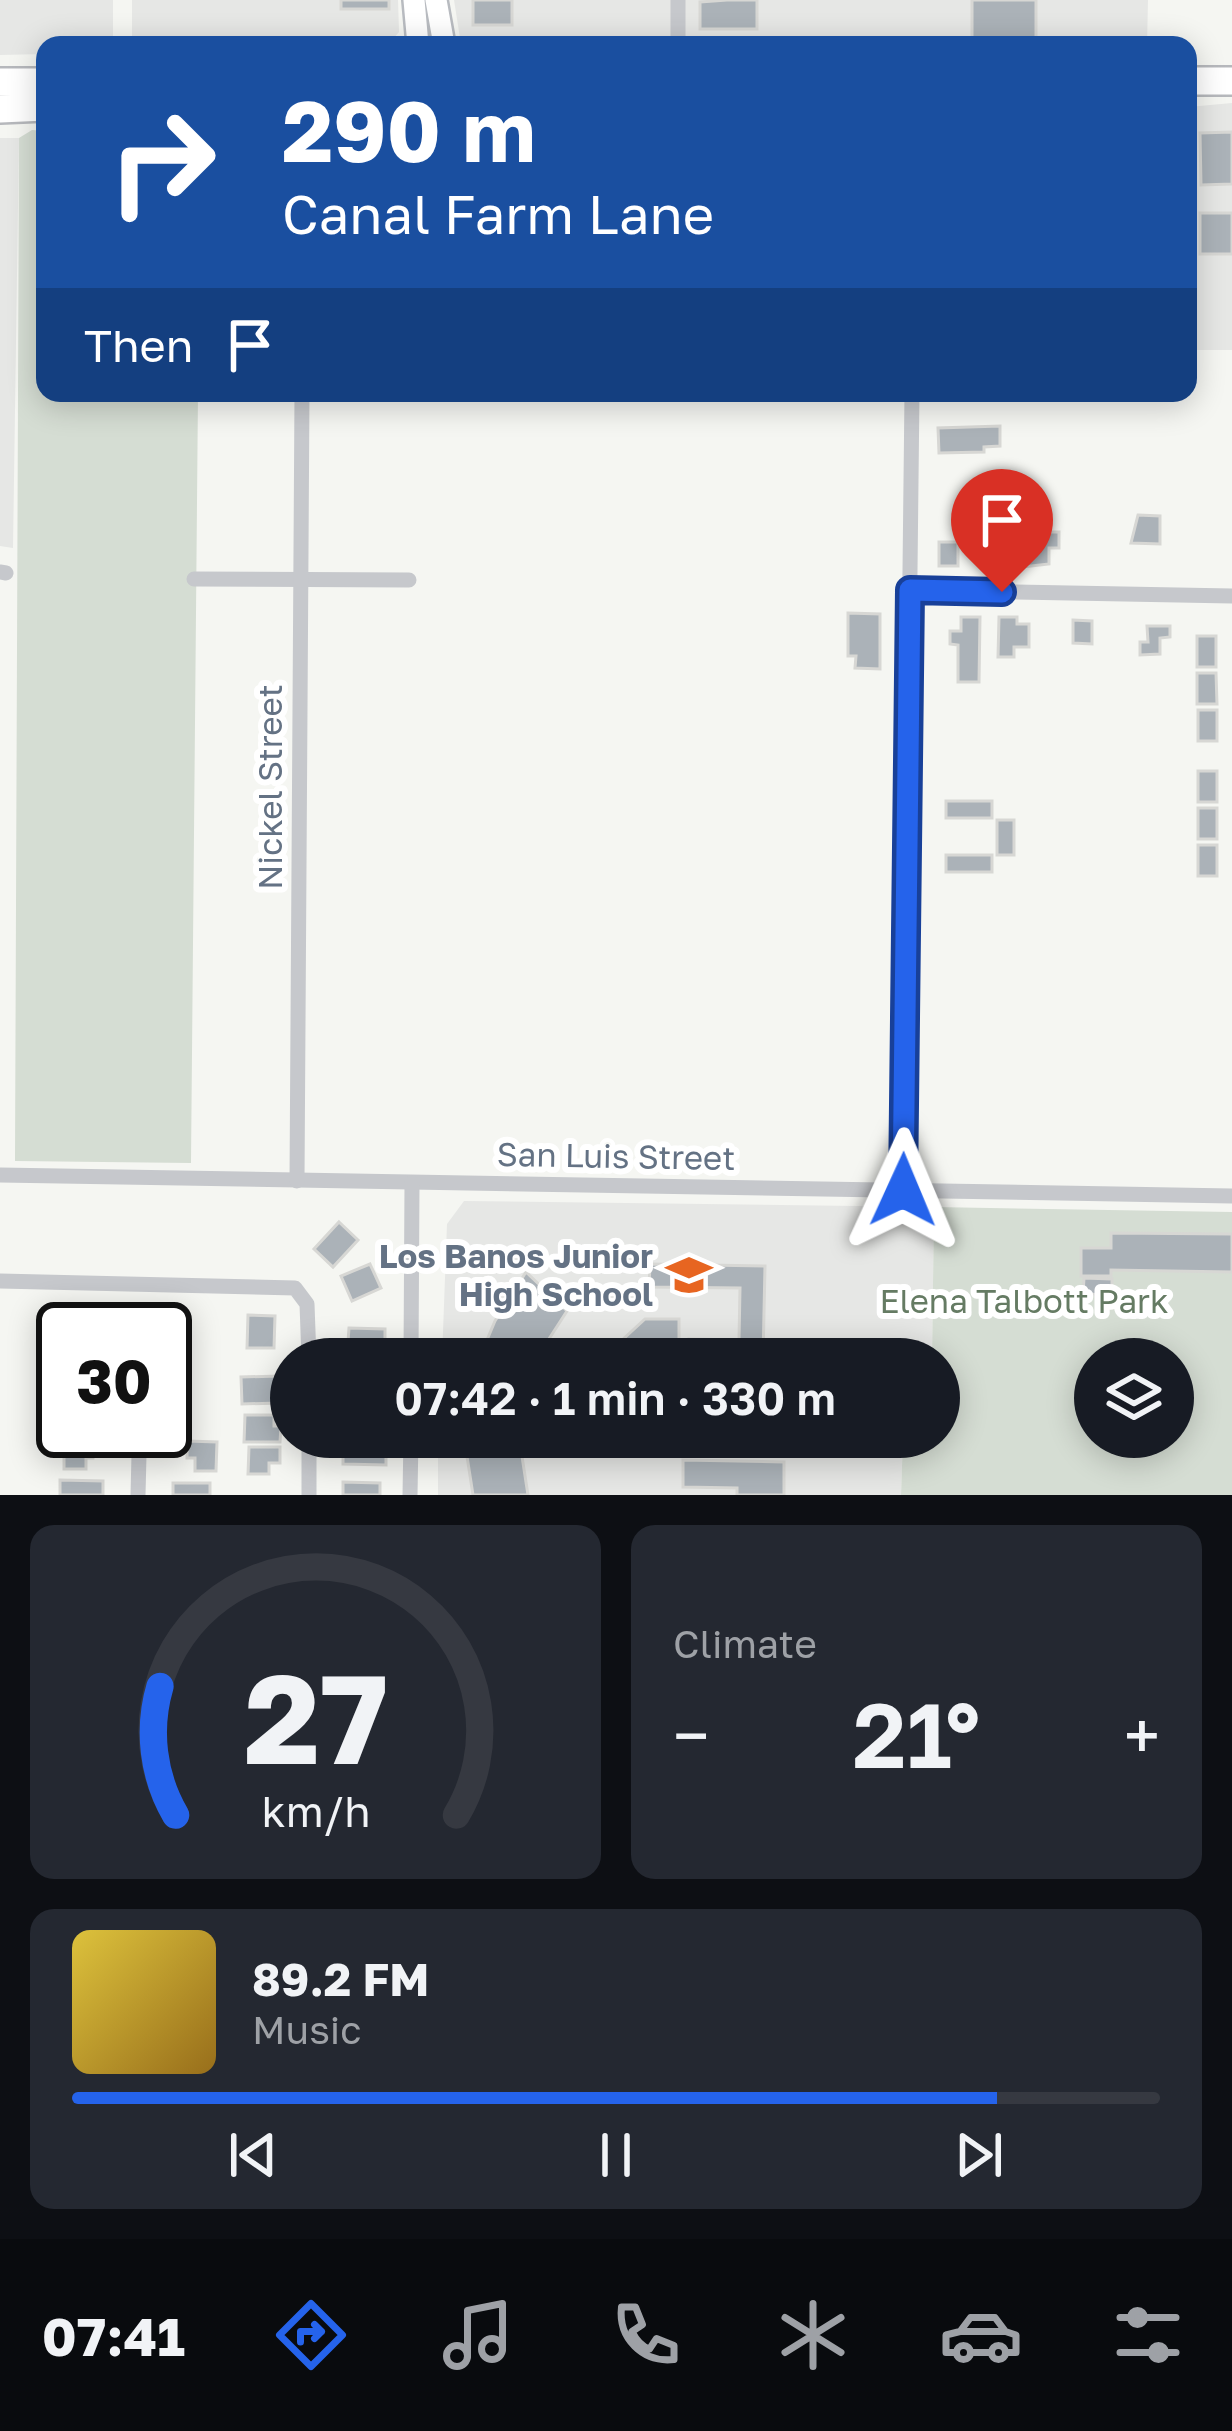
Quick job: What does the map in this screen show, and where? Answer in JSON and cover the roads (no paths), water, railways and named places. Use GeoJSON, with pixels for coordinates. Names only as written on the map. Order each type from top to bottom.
{"type":"FeatureCollection","features":[{"type":"Feature","properties":{"kind":"highway"},"geometry":{"type":"LineString","coordinates":[[1197,81],[1232,81]]}},
{"type":"Feature","properties":{"kind":"highway"},"geometry":{"type":"LineString","coordinates":[[0,82],[36,82]]}},
{"type":"Feature","properties":{"kind":"highway"},"geometry":{"type":"LineString","coordinates":[[0,109],[36,107]]}},
{"type":"Feature","properties":{"kind":"street"},"geometry":{"type":"LineString","coordinates":[[414,0],[417,36]]}},
{"type":"Feature","properties":{"kind":"street"},"geometry":{"type":"LineString","coordinates":[[436,0],[442,36]]}},
{"type":"Feature","properties":{"kind":"street"},"geometry":{"type":"LineString","coordinates":[[678,0],[678,36]]}},
{"type":"Feature","properties":{"kind":"street","name":"Nickel Street"},"geometry":{"type":"LineString","coordinates":[[297,1181],[302,402]]}},
{"type":"Feature","properties":{"kind":"street"},"geometry":{"type":"LineString","coordinates":[[903,1190],[912,402]]}},
{"type":"Feature","properties":{"kind":"street"},"geometry":{"type":"LineString","coordinates":[[194,579],[409,580]]}},
{"type":"Feature","properties":{"kind":"street"},"geometry":{"type":"LineString","coordinates":[[910,590],[1232,596]]}},
{"type":"Feature","properties":{"kind":"street","name":"San Luis Street"},"geometry":{"type":"LineString","coordinates":[[0,1175],[1232,1196]]}},
{"type":"Feature","properties":{"kind":"street"},"geometry":{"type":"LineString","coordinates":[[411,1338],[412,1183]]}},
{"type":"Feature","properties":{"kind":"street"},"geometry":{"type":"LineString","coordinates":[[0,1281],[295,1288],[307,1304],[308,1338]]}},
{"type":"Feature","properties":{"kind":"street"},"geometry":{"type":"LineString","coordinates":[[138,1495],[139,1458]]}},
{"type":"Feature","properties":{"kind":"street"},"geometry":{"type":"LineString","coordinates":[[309,1458],[309,1495]]}},
{"type":"Feature","properties":{"kind":"street"},"geometry":{"type":"LineString","coordinates":[[410,1495],[411,1458]]}},
{"type":"Feature","properties":{"kind":"place","name":"Los Banos Junior High School"},"geometry":{"type":"Point","coordinates":[689,1275]}},
{"type":"Feature","properties":{"kind":"park label","name":"Elena Talbott Park"},"geometry":{"type":"Point","coordinates":[1024,1301]}}]}
